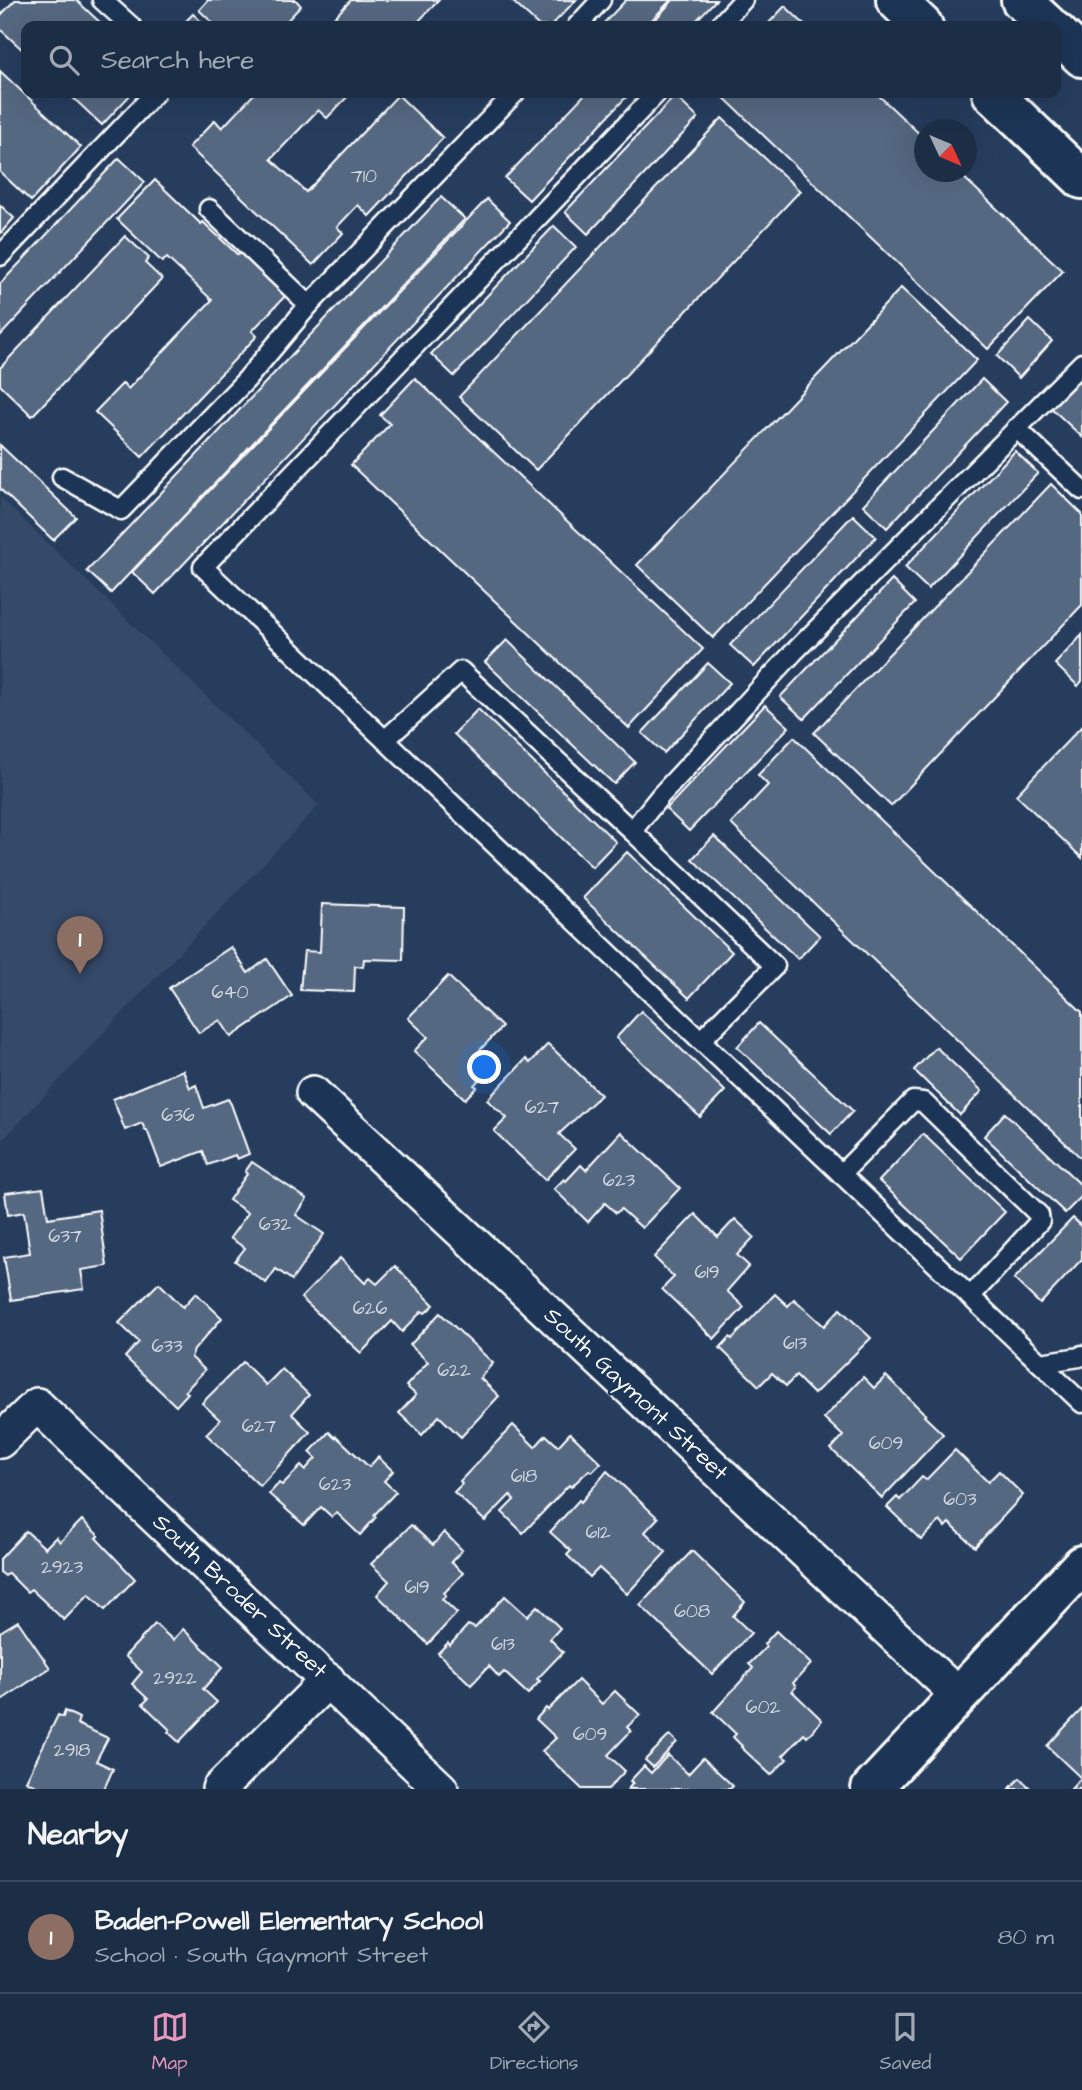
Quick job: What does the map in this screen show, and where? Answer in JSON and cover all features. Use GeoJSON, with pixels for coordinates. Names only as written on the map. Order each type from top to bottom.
{"type":"FeatureCollection","features":[{"type":"Feature","properties":{"kind":"street"},"geometry":{"type":"LineString","coordinates":[[896,0],[918,21]]}},
{"type":"Feature","properties":{"kind":"street"},"geometry":{"type":"LineString","coordinates":[[1021,0],[1044,21]]}},
{"type":"Feature","properties":{"kind":"street"},"geometry":{"type":"LineString","coordinates":[[1061,37],[1082,57]]}},
{"type":"Feature","properties":{"kind":"street"},"geometry":{"type":"LineString","coordinates":[[997,98],[1082,179]]}},
{"type":"Feature","properties":{"kind":"street","name":"South Gaymont Street"},"geometry":{"type":"LineString","coordinates":[[313,1093],[959,1696]]}},
{"type":"Feature","properties":{"kind":"street","name":"South Broder Street"},"geometry":{"type":"LineString","coordinates":[[0,1441],[37,1405],[441,1789]]}},
{"type":"Feature","properties":{"kind":"street"},"geometry":{"type":"LineString","coordinates":[[871,1789],[1082,1565]]}},
{"type":"Feature","properties":{"kind":"street"},"geometry":{"type":"LineString","coordinates":[[219,1789],[328,1679]]}},
{"type":"Feature","properties":{"kind":"lane"},"geometry":{"type":"LineString","coordinates":[[103,0],[126,21]]}},
{"type":"Feature","properties":{"kind":"lane"},"geometry":{"type":"LineString","coordinates":[[582,21],[601,0]]}},
{"type":"Feature","properties":{"kind":"lane"},"geometry":{"type":"LineString","coordinates":[[724,21],[743,0]]}},
{"type":"Feature","properties":{"kind":"lane"},"geometry":{"type":"LineString","coordinates":[[0,256],[150,98]]}},
{"type":"Feature","properties":{"kind":"lane"},"geometry":{"type":"LineString","coordinates":[[62,477],[121,510],[247,379],[309,305],[510,98]]}},
{"type":"Feature","properties":{"kind":"lane"},"geometry":{"type":"LineString","coordinates":[[652,98],[203,567],[1082,1403]]}},
{"type":"Feature","properties":{"kind":"lane"},"geometry":{"type":"LineString","coordinates":[[209,209],[309,305]]}},
{"type":"Feature","properties":{"kind":"lane"},"geometry":{"type":"LineString","coordinates":[[632,831],[661,795],[793,653],[1082,363]]}},
{"type":"Feature","properties":{"kind":"lane"},"geometry":{"type":"LineString","coordinates":[[1016,428],[1082,490]]}},
{"type":"Feature","properties":{"kind":"lane"},"geometry":{"type":"LineString","coordinates":[[385,740],[461,671],[775,966],[701,1040]]}},
{"type":"Feature","properties":{"kind":"lane"},"geometry":{"type":"LineString","coordinates":[[841,1174],[914,1101],[923,1102],[1039,1215],[1041,1221],[970,1297]]}},
{"type":"Feature","properties":{"kind":"lane"},"geometry":{"type":"LineString","coordinates":[[1040,1363],[1082,1355]]}},
{"type":"Feature","properties":{"kind":"shaded area"},"geometry":{"type":"Polygon","coordinates":[[[0,497],[319,805],[0,1143],[0,497]]]}},
{"type":"Feature","properties":{"kind":"building"},"geometry":{"type":"Polygon","coordinates":[[[15,0],[76,0],[99,21],[21,21],[21,48],[0,29],[0,16],[15,0]]]}},
{"type":"Feature","properties":{"kind":"building"},"geometry":{"type":"Polygon","coordinates":[[[208,0],[296,0],[301,6],[287,21],[211,21],[199,10],[208,0]]]}},
{"type":"Feature","properties":{"kind":"building"},"geometry":{"type":"Polygon","coordinates":[[[351,0],[439,0],[419,21],[331,21],[351,0]]]}},
{"type":"Feature","properties":{"kind":"building"},"geometry":{"type":"Polygon","coordinates":[[[511,0],[576,0],[556,21],[534,21],[511,0]]]}},
{"type":"Feature","properties":{"kind":"building"},"geometry":{"type":"Polygon","coordinates":[[[626,0],[671,0],[651,21],[606,21],[626,0]]]}},
{"type":"Feature","properties":{"kind":"building"},"geometry":{"type":"Polygon","coordinates":[[[673,0],[716,0],[696,21],[654,21],[673,0]]]}},
{"type":"Feature","properties":{"kind":"building"},"geometry":{"type":"Polygon","coordinates":[[[785,6],[801,21],[771,21],[785,6]]]}},
{"type":"Feature","properties":{"kind":"building"},"geometry":{"type":"Polygon","coordinates":[[[193,14],[201,21],[186,21],[193,14]]]}},
{"type":"Feature","properties":{"kind":"building"},"geometry":{"type":"Polygon","coordinates":[[[0,71],[21,91],[21,98],[29,98],[81,147],[31,201],[0,172],[0,71]]]}},
{"type":"Feature","properties":{"kind":"building"},"geometry":{"type":"Polygon","coordinates":[[[73,98],[127,98],[102,125],[73,98]]]}},
{"type":"Feature","properties":{"kind":"building"},"geometry":{"type":"Polygon","coordinates":[[[250,98],[346,98],[327,118],[318,110],[271,159],[306,192],[395,98],[401,98],[443,138],[369,216],[358,205],[337,227],[343,233],[313,265],[189,147],[215,120],[222,128],[250,98]]]}},
{"type":"Feature","properties":{"kind":"building"},"geometry":{"type":"Polygon","coordinates":[[[581,98],[625,98],[529,200],[505,178],[581,98]]]}},
{"type":"Feature","properties":{"kind":"building"},"geometry":{"type":"Polygon","coordinates":[[[673,98],[677,98],[698,118],[588,234],[565,212],[673,98]]]}},
{"type":"Feature","properties":{"kind":"building"},"geometry":{"type":"Polygon","coordinates":[[[724,98],[881,98],[914,129],[914,182],[969,182],[1063,271],[988,349],[724,98]]]}},
{"type":"Feature","properties":{"kind":"building"},"geometry":{"type":"Polygon","coordinates":[[[722,118],[800,191],[536,470],[459,397],[722,118]]]}},
{"type":"Feature","properties":{"kind":"building"},"geometry":{"type":"Polygon","coordinates":[[[119,158],[145,182],[0,336],[0,284],[119,158]]]}},
{"type":"Feature","properties":{"kind":"building"},"geometry":{"type":"Polygon","coordinates":[[[155,180],[201,224],[203,222],[238,255],[242,251],[287,294],[252,331],[257,336],[142,457],[95,412],[123,383],[128,389],[212,300],[167,258],[162,262],[117,219],[155,180]]]}},
{"type":"Feature","properties":{"kind":"building"},"geometry":{"type":"Polygon","coordinates":[[[441,197],[465,219],[111,593],[87,571],[441,197]]]}},
{"type":"Feature","properties":{"kind":"building"},"geometry":{"type":"Polygon","coordinates":[[[487,199],[510,221],[155,594],[132,572],[487,199]]]}},
{"type":"Feature","properties":{"kind":"building"},"geometry":{"type":"Polygon","coordinates":[[[0,205],[14,218],[0,234],[0,205]]]}},
{"type":"Feature","properties":{"kind":"building"},"geometry":{"type":"Polygon","coordinates":[[[554,226],[576,247],[454,376],[431,354],[554,226]]]}},
{"type":"Feature","properties":{"kind":"building"},"geometry":{"type":"Polygon","coordinates":[[[125,236],[149,258],[145,263],[162,279],[32,416],[0,385],[0,368],[125,236]]]}},
{"type":"Feature","properties":{"kind":"building"},"geometry":{"type":"Polygon","coordinates":[[[901,288],[977,360],[713,638],[637,565],[901,288]]]}},
{"type":"Feature","properties":{"kind":"building"},"geometry":{"type":"Polygon","coordinates":[[[1030,320],[1052,341],[1019,378],[997,356],[1030,320]]]}},
{"type":"Feature","properties":{"kind":"building"},"geometry":{"type":"Polygon","coordinates":[[[1082,370],[1082,437],[1048,405],[1082,370]]]}},
{"type":"Feature","properties":{"kind":"building"},"geometry":{"type":"Polygon","coordinates":[[[415,378],[703,649],[629,728],[351,465],[390,424],[380,415],[415,378]]]}},
{"type":"Feature","properties":{"kind":"building"},"geometry":{"type":"Polygon","coordinates":[[[982,379],[1006,402],[887,528],[863,505],[982,379]]]}},
{"type":"Feature","properties":{"kind":"building"},"geometry":{"type":"Polygon","coordinates":[[[0,445],[76,517],[53,540],[0,489],[0,445]]]}},
{"type":"Feature","properties":{"kind":"building"},"geometry":{"type":"Polygon","coordinates":[[[1015,451],[1038,473],[928,589],[905,567],[1015,451]]]}},
{"type":"Feature","properties":{"kind":"building"},"geometry":{"type":"Polygon","coordinates":[[[1051,484],[1082,514],[1082,605],[891,806],[814,733],[1051,484]]]}},
{"type":"Feature","properties":{"kind":"building"},"geometry":{"type":"Polygon","coordinates":[[[853,515],[876,537],[754,667],[730,645],[853,515]]]}},
{"type":"Feature","properties":{"kind":"building"},"geometry":{"type":"Polygon","coordinates":[[[892,580],[915,603],[804,719],[780,697],[892,580]]]}},
{"type":"Feature","properties":{"kind":"building"},"geometry":{"type":"Polygon","coordinates":[[[1082,635],[1082,681],[1078,686],[1055,664],[1082,635]]]}},
{"type":"Feature","properties":{"kind":"building"},"geometry":{"type":"Polygon","coordinates":[[[507,640],[635,762],[614,784],[485,662],[507,640]]]}},
{"type":"Feature","properties":{"kind":"building"},"geometry":{"type":"Polygon","coordinates":[[[708,663],[730,683],[664,753],[642,733],[708,663]]]}},
{"type":"Feature","properties":{"kind":"building"},"geometry":{"type":"Polygon","coordinates":[[[765,705],[789,727],[689,831],[666,809],[765,705]]]}},
{"type":"Feature","properties":{"kind":"building"},"geometry":{"type":"Polygon","coordinates":[[[478,709],[616,842],[592,867],[454,734],[478,709]]]}},
{"type":"Feature","properties":{"kind":"building"},"geometry":{"type":"Polygon","coordinates":[[[1082,726],[1082,858],[1016,795],[1082,726]]]}},
{"type":"Feature","properties":{"kind":"building"},"geometry":{"type":"Polygon","coordinates":[[[794,737],[1082,1012],[1082,1159],[731,824],[768,785],[758,775],[794,737]]]}},
{"type":"Feature","properties":{"kind":"building"},"geometry":{"type":"Polygon","coordinates":[[[714,836],[820,936],[798,959],[692,859],[714,836]]]}},
{"type":"Feature","properties":{"kind":"building"},"geometry":{"type":"Polygon","coordinates":[[[627,852],[732,952],[689,998],[583,898],[627,852]]]}},
{"type":"Feature","properties":{"kind":"building"},"geometry":{"type":"Polygon","coordinates":[[[322,904],[404,907],[403,960],[364,959],[363,967],[355,966],[354,992],[300,990],[304,951],[320,952],[322,904]]]}},
{"type":"Feature","properties":{"kind":"building"},"geometry":{"type":"Polygon","coordinates":[[[231,947],[248,973],[267,959],[292,996],[231,1037],[220,1020],[199,1033],[169,988],[231,947]]]}},
{"type":"Feature","properties":{"kind":"building"},"geometry":{"type":"Polygon","coordinates":[[[448,976],[502,1027],[479,1051],[494,1065],[474,1085],[477,1087],[465,1099],[414,1051],[428,1037],[408,1018],[448,976]]]}},
{"type":"Feature","properties":{"kind":"building"},"geometry":{"type":"Polygon","coordinates":[[[641,1011],[725,1091],[700,1117],[616,1038],[641,1011]]]}},
{"type":"Feature","properties":{"kind":"building"},"geometry":{"type":"Polygon","coordinates":[[[759,1023],[853,1111],[831,1134],[737,1047],[759,1023]]]}},
{"type":"Feature","properties":{"kind":"building"},"geometry":{"type":"Polygon","coordinates":[[[548,1044],[601,1095],[559,1134],[575,1149],[545,1180],[494,1131],[507,1118],[487,1100],[526,1059],[530,1063],[548,1044]]]}},
{"type":"Feature","properties":{"kind":"building"},"geometry":{"type":"Polygon","coordinates":[[[936,1047],[982,1091],[960,1115],[914,1070],[936,1047]]]}},
{"type":"Feature","properties":{"kind":"building"},"geometry":{"type":"Polygon","coordinates":[[[183,1070],[190,1088],[196,1085],[204,1108],[228,1099],[249,1154],[237,1159],[235,1155],[208,1165],[203,1151],[161,1167],[142,1123],[125,1130],[113,1099],[183,1070]]]}},
{"type":"Feature","properties":{"kind":"building"},"geometry":{"type":"Polygon","coordinates":[[[1005,1113],[1082,1186],[1082,1196],[1065,1213],[984,1136],[1005,1113]]]}},
{"type":"Feature","properties":{"kind":"building"},"geometry":{"type":"Polygon","coordinates":[[[621,1132],[680,1188],[642,1228],[621,1209],[616,1213],[605,1203],[588,1222],[554,1189],[581,1165],[586,1170],[621,1132]]]}},
{"type":"Feature","properties":{"kind":"building"},"geometry":{"type":"Polygon","coordinates":[[[923,1134],[1005,1212],[961,1258],[879,1181],[923,1134]]]}},
{"type":"Feature","properties":{"kind":"building"},"geometry":{"type":"Polygon","coordinates":[[[252,1162],[307,1199],[296,1215],[324,1234],[292,1280],[276,1269],[266,1283],[235,1261],[245,1248],[230,1238],[248,1213],[229,1200],[252,1162]]]}},
{"type":"Feature","properties":{"kind":"building"},"geometry":{"type":"Polygon","coordinates":[[[43,1188],[48,1218],[99,1210],[107,1266],[81,1270],[84,1289],[11,1300],[4,1257],[30,1253],[24,1212],[8,1215],[5,1193],[43,1188]]]}},
{"type":"Feature","properties":{"kind":"building"},"geometry":{"type":"Polygon","coordinates":[[[695,1214],[718,1237],[735,1219],[754,1237],[737,1255],[749,1266],[727,1291],[744,1307],[714,1339],[662,1289],[674,1277],[654,1257],[695,1214]]]}},
{"type":"Feature","properties":{"kind":"building"},"geometry":{"type":"Polygon","coordinates":[[[1073,1218],[1082,1227],[1082,1259],[1040,1304],[1014,1279],[1073,1218]]]}},
{"type":"Feature","properties":{"kind":"building"},"geometry":{"type":"Polygon","coordinates":[[[340,1258],[365,1283],[370,1278],[377,1284],[395,1266],[434,1305],[425,1313],[422,1311],[402,1332],[392,1321],[361,1353],[301,1298],[340,1258]]]}},
{"type":"Feature","properties":{"kind":"building"},"geometry":{"type":"Polygon","coordinates":[[[159,1283],[183,1307],[196,1293],[222,1318],[194,1350],[191,1357],[205,1370],[185,1391],[188,1393],[176,1406],[125,1357],[139,1342],[119,1323],[159,1283]]]}},
{"type":"Feature","properties":{"kind":"building"},"geometry":{"type":"Polygon","coordinates":[[[775,1294],[788,1306],[794,1299],[824,1326],[840,1309],[871,1338],[814,1394],[796,1376],[786,1386],[772,1373],[759,1386],[720,1348],[775,1294]]]}},
{"type":"Feature","properties":{"kind":"building"},"geometry":{"type":"Polygon","coordinates":[[[440,1313],[493,1363],[480,1378],[499,1396],[461,1437],[439,1416],[422,1435],[399,1413],[416,1395],[406,1386],[428,1362],[410,1345],[440,1313]]]}},
{"type":"Feature","properties":{"kind":"building"},"geometry":{"type":"Polygon","coordinates":[[[243,1362],[266,1385],[282,1369],[309,1395],[292,1414],[310,1432],[260,1486],[206,1434],[220,1420],[202,1403],[243,1362]]]}},
{"type":"Feature","properties":{"kind":"building"},"geometry":{"type":"Polygon","coordinates":[[[886,1376],[943,1434],[882,1498],[831,1449],[843,1436],[824,1418],[863,1377],[874,1388],[886,1376]]]}},
{"type":"Feature","properties":{"kind":"building"},"geometry":{"type":"Polygon","coordinates":[[[513,1425],[535,1447],[546,1435],[558,1446],[570,1433],[601,1463],[571,1487],[569,1485],[523,1533],[502,1512],[514,1500],[510,1495],[485,1521],[454,1492],[462,1484],[460,1481],[513,1425]]]}},
{"type":"Feature","properties":{"kind":"building"},"geometry":{"type":"Polygon","coordinates":[[[329,1432],[369,1467],[378,1457],[393,1471],[384,1481],[396,1492],[374,1515],[376,1517],[360,1535],[337,1513],[332,1517],[321,1507],[304,1525],[269,1494],[301,1466],[305,1470],[316,1458],[310,1452],[329,1432]]]}},
{"type":"Feature","properties":{"kind":"building"},"geometry":{"type":"Polygon","coordinates":[[[955,1450],[988,1482],[999,1471],[1023,1495],[975,1547],[949,1523],[945,1527],[940,1521],[921,1540],[887,1507],[897,1497],[900,1500],[922,1477],[926,1480],[955,1450]]]}},
{"type":"Feature","properties":{"kind":"building"},"geometry":{"type":"Polygon","coordinates":[[[607,1471],[658,1518],[645,1532],[666,1552],[627,1594],[599,1568],[590,1577],[567,1555],[571,1551],[550,1532],[579,1500],[581,1502],[607,1471]]]}},
{"type":"Feature","properties":{"kind":"building"},"geometry":{"type":"Polygon","coordinates":[[[82,1520],[135,1579],[105,1610],[89,1594],[64,1620],[31,1589],[27,1592],[8,1573],[5,1576],[0,1572],[0,1559],[26,1531],[45,1548],[56,1537],[60,1542],[82,1520]]]}},
{"type":"Feature","properties":{"kind":"building"},"geometry":{"type":"Polygon","coordinates":[[[411,1525],[433,1545],[444,1532],[462,1550],[451,1562],[463,1573],[444,1593],[446,1595],[442,1599],[457,1613],[428,1644],[377,1595],[389,1581],[371,1564],[411,1525]]]}},
{"type":"Feature","properties":{"kind":"building"},"geometry":{"type":"Polygon","coordinates":[[[692,1551],[745,1602],[733,1616],[751,1633],[712,1674],[640,1605],[692,1551]]]}},
{"type":"Feature","properties":{"kind":"building"},"geometry":{"type":"Polygon","coordinates":[[[505,1596],[527,1616],[537,1606],[560,1628],[550,1639],[563,1652],[537,1679],[540,1681],[528,1694],[504,1672],[499,1677],[489,1666],[471,1685],[438,1653],[448,1643],[450,1645],[468,1625],[475,1628],[505,1596]]]}},
{"type":"Feature","properties":{"kind":"building"},"geometry":{"type":"Polygon","coordinates":[[[18,1621],[50,1668],[0,1701],[0,1632],[18,1621]]]}},
{"type":"Feature","properties":{"kind":"building"},"geometry":{"type":"Polygon","coordinates":[[[155,1624],[173,1640],[183,1629],[223,1667],[203,1689],[217,1702],[179,1742],[143,1704],[148,1699],[132,1684],[142,1672],[125,1656],[155,1624]]]}},
{"type":"Feature","properties":{"kind":"building"},"geometry":{"type":"Polygon","coordinates":[[[776,1631],[811,1664],[793,1683],[796,1687],[792,1691],[822,1720],[807,1737],[804,1734],[783,1756],[787,1759],[771,1775],[741,1747],[733,1737],[736,1734],[713,1712],[753,1668],[749,1664],[766,1647],[764,1644],[776,1631]]]}},
{"type":"Feature","properties":{"kind":"building"},"geometry":{"type":"Polygon","coordinates":[[[578,1680],[602,1704],[615,1691],[640,1715],[627,1727],[631,1731],[608,1755],[625,1771],[608,1789],[582,1789],[542,1751],[556,1738],[536,1719],[578,1680]]]}},
{"type":"Feature","properties":{"kind":"building"},"geometry":{"type":"Polygon","coordinates":[[[1082,1709],[1082,1789],[1071,1789],[1081,1778],[1047,1746],[1082,1709]]]}},
{"type":"Feature","properties":{"kind":"building"},"geometry":{"type":"Polygon","coordinates":[[[65,1711],[79,1718],[77,1724],[108,1738],[96,1761],[113,1769],[104,1789],[42,1789],[26,1781],[58,1715],[63,1717],[65,1711]]]}},
{"type":"Feature","properties":{"kind":"building"},"geometry":{"type":"Polygon","coordinates":[[[670,1735],[677,1742],[653,1767],[645,1760],[670,1735]]]}},
{"type":"Feature","properties":{"kind":"building"},"geometry":{"type":"Polygon","coordinates":[[[668,1755],[688,1774],[703,1758],[733,1786],[730,1789],[628,1789],[633,1783],[630,1781],[644,1766],[651,1773],[668,1755]]]}},
{"type":"Feature","properties":{"kind":"building"},"geometry":{"type":"Polygon","coordinates":[[[1020,1778],[1031,1789],[1009,1789],[1020,1778]]]}},
{"type":"Feature","properties":{"kind":"place","name":"Baden-Powell Elementary School"},"geometry":{"type":"Point","coordinates":[80,974]}}]}
